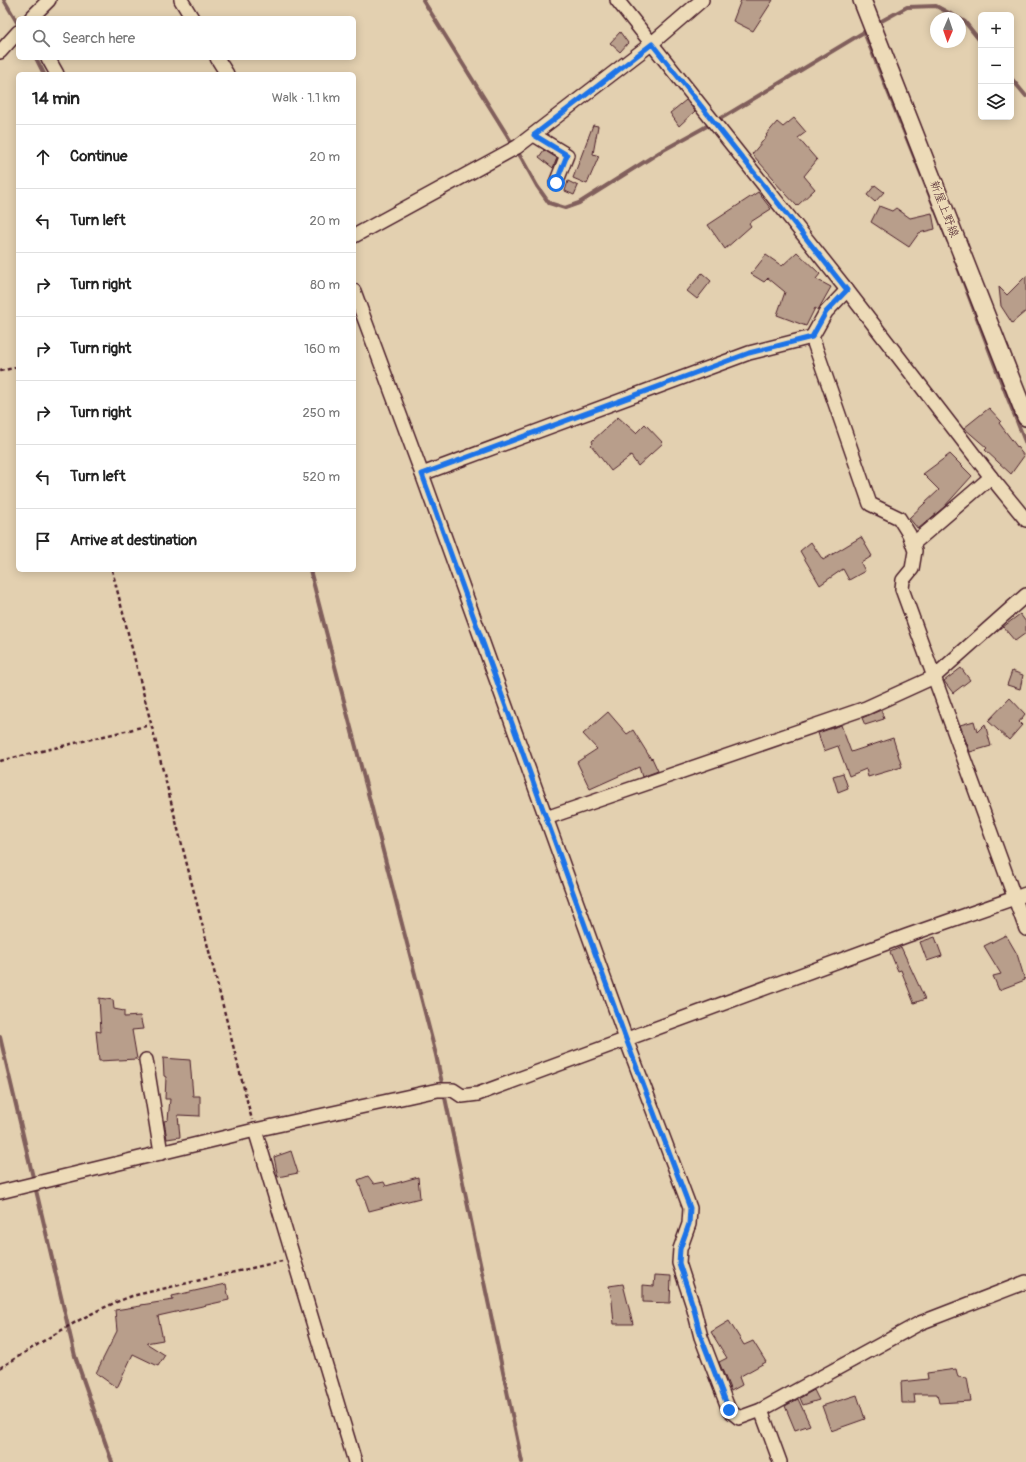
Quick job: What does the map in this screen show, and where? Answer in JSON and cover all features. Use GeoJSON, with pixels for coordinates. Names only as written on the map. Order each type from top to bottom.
{"type":"FeatureCollection","features":[{"type":"Feature","properties":{"kind":"main road","name":"新屋上野線"},"geometry":{"type":"LineString","coordinates":[[862,0],[1026,418]]}},
{"type":"Feature","properties":{"kind":"street"},"geometry":{"type":"LineString","coordinates":[[32,16],[49,0]]}},
{"type":"Feature","properties":{"kind":"street"},"geometry":{"type":"LineString","coordinates":[[181,0],[191,16]]}},
{"type":"Feature","properties":{"kind":"street"},"geometry":{"type":"LineString","coordinates":[[617,0],[847,290],[991,477],[1026,520]]}},
{"type":"Feature","properties":{"kind":"street"},"geometry":{"type":"LineString","coordinates":[[356,235],[517,148],[652,44],[702,0]]}},
{"type":"Feature","properties":{"kind":"street"},"geometry":{"type":"LineString","coordinates":[[0,52],[16,34]]}},
{"type":"Feature","properties":{"kind":"street"},"geometry":{"type":"LineString","coordinates":[[49,60],[56,72]]}},
{"type":"Feature","properties":{"kind":"street"},"geometry":{"type":"LineString","coordinates":[[218,60],[227,72]]}},
{"type":"Feature","properties":{"kind":"street"},"geometry":{"type":"LineString","coordinates":[[534,135],[567,155],[556,183]]}},
{"type":"Feature","properties":{"kind":"street"},"geometry":{"type":"LineString","coordinates":[[422,474],[749,353],[812,337],[826,312],[847,290]]}},
{"type":"Feature","properties":{"kind":"street"},"geometry":{"type":"LineString","coordinates":[[356,296],[422,474],[626,1039],[690,1208],[689,1224],[680,1249],[679,1263],[701,1337],[729,1410],[739,1418],[761,1410],[920,1323],[1026,1282]]}},
{"type":"Feature","properties":{"kind":"street"},"geometry":{"type":"LineString","coordinates":[[812,337],[870,504],[899,518],[909,534],[913,544],[915,552],[912,569],[902,580],[902,590],[934,677],[1020,896],[1026,929]]}},
{"type":"Feature","properties":{"kind":"street"},"geometry":{"type":"LineString","coordinates":[[913,544],[991,477]]}},
{"type":"Feature","properties":{"kind":"street"},"geometry":{"type":"LineString","coordinates":[[546,818],[866,708],[934,677],[1026,595]]}},
{"type":"Feature","properties":{"kind":"street"},"geometry":{"type":"LineString","coordinates":[[0,1192],[255,1130],[438,1090],[453,1090],[462,1096],[478,1094],[906,936],[1020,896]]}},
{"type":"Feature","properties":{"kind":"street"},"geometry":{"type":"LineString","coordinates":[[146,1060],[161,1153]]}},
{"type":"Feature","properties":{"kind":"street"},"geometry":{"type":"LineString","coordinates":[[255,1130],[355,1462]]}},
{"type":"Feature","properties":{"kind":"street"},"geometry":{"type":"LineString","coordinates":[[761,1410],[780,1462]]}},
{"type":"Feature","properties":{"kind":"path"},"geometry":{"type":"LineString","coordinates":[[0,371],[16,367]]}},
{"type":"Feature","properties":{"kind":"path"},"geometry":{"type":"LineString","coordinates":[[112,572],[150,725],[255,1130]]}},
{"type":"Feature","properties":{"kind":"path"},"geometry":{"type":"LineString","coordinates":[[0,761],[150,725]]}},
{"type":"Feature","properties":{"kind":"path"},"geometry":{"type":"LineString","coordinates":[[0,1368],[110,1304],[132,1296],[294,1258]]}},
{"type":"Feature","properties":{"kind":"building"},"geometry":{"type":"Polygon","coordinates":[[[741,0],[773,0],[753,31],[733,21],[741,0]]]}},
{"type":"Feature","properties":{"kind":"building"},"geometry":{"type":"Polygon","coordinates":[[[620,32],[628,43],[620,52],[610,43],[620,32]]]}},
{"type":"Feature","properties":{"kind":"building"},"geometry":{"type":"Polygon","coordinates":[[[686,100],[695,111],[679,126],[670,113],[686,100]]]}},
{"type":"Feature","properties":{"kind":"building"},"geometry":{"type":"Polygon","coordinates":[[[794,118],[806,132],[798,138],[817,160],[804,176],[815,189],[797,206],[752,154],[777,122],[783,127],[794,118]]]}},
{"type":"Feature","properties":{"kind":"building"},"geometry":{"type":"Polygon","coordinates":[[[593,125],[598,126],[593,154],[599,156],[587,184],[573,178],[593,125]]]}},
{"type":"Feature","properties":{"kind":"building"},"geometry":{"type":"Polygon","coordinates":[[[544,150],[557,158],[553,168],[539,157],[544,150]]]}},
{"type":"Feature","properties":{"kind":"building"},"geometry":{"type":"Polygon","coordinates":[[[568,181],[578,186],[574,195],[565,191],[568,181]]]}},
{"type":"Feature","properties":{"kind":"building"},"geometry":{"type":"Polygon","coordinates":[[[875,185],[884,192],[875,202],[867,195],[875,185]]]}},
{"type":"Feature","properties":{"kind":"building"},"geometry":{"type":"Polygon","coordinates":[[[758,192],[771,209],[749,223],[751,226],[725,249],[708,225],[758,192]]]}},
{"type":"Feature","properties":{"kind":"building"},"geometry":{"type":"Polygon","coordinates":[[[879,206],[892,211],[896,208],[910,218],[932,213],[935,229],[919,233],[909,247],[871,222],[879,206]]]}},
{"type":"Feature","properties":{"kind":"building"},"geometry":{"type":"Polygon","coordinates":[[[797,252],[820,274],[816,279],[831,287],[818,310],[815,308],[806,326],[777,315],[785,292],[768,278],[764,282],[751,274],[766,255],[782,266],[797,252]]]}},
{"type":"Feature","properties":{"kind":"building"},"geometry":{"type":"Polygon","coordinates":[[[702,273],[711,281],[697,299],[687,291],[702,273]]]}},
{"type":"Feature","properties":{"kind":"building"},"geometry":{"type":"Polygon","coordinates":[[[1026,276],[1026,311],[1012,323],[1001,306],[999,287],[1007,295],[1026,276]]]}},
{"type":"Feature","properties":{"kind":"building"},"geometry":{"type":"Polygon","coordinates":[[[989,408],[1001,421],[999,423],[1024,456],[1011,474],[985,450],[987,448],[964,428],[989,408]]]}},
{"type":"Feature","properties":{"kind":"building"},"geometry":{"type":"Polygon","coordinates":[[[618,417],[636,433],[645,424],[663,443],[638,466],[631,456],[611,471],[591,445],[593,443],[592,441],[618,417]]]}},
{"type":"Feature","properties":{"kind":"building"},"geometry":{"type":"Polygon","coordinates":[[[950,454],[972,476],[944,507],[918,529],[909,518],[939,490],[923,474],[950,454]]]}},
{"type":"Feature","properties":{"kind":"building"},"geometry":{"type":"Polygon","coordinates":[[[861,537],[872,556],[861,563],[865,571],[849,580],[843,569],[820,585],[800,551],[811,542],[823,560],[861,537]]]}},
{"type":"Feature","properties":{"kind":"building"},"geometry":{"type":"Polygon","coordinates":[[[1020,614],[1026,622],[1026,633],[1015,641],[1003,627],[1020,614]]]}},
{"type":"Feature","properties":{"kind":"building"},"geometry":{"type":"Polygon","coordinates":[[[961,668],[970,680],[953,693],[944,681],[961,668]]]}},
{"type":"Feature","properties":{"kind":"building"},"geometry":{"type":"Polygon","coordinates":[[[1012,671],[1023,675],[1020,689],[1007,685],[1012,671]]]}},
{"type":"Feature","properties":{"kind":"building"},"geometry":{"type":"Polygon","coordinates":[[[1010,698],[1025,714],[1019,722],[1022,725],[1009,740],[988,721],[1010,698]]]}},
{"type":"Feature","properties":{"kind":"building"},"geometry":{"type":"Polygon","coordinates":[[[881,710],[884,719],[865,725],[862,718],[881,710]]]}},
{"type":"Feature","properties":{"kind":"building"},"geometry":{"type":"Polygon","coordinates":[[[608,712],[627,734],[633,730],[651,759],[652,758],[658,771],[642,777],[639,767],[590,789],[577,762],[597,749],[583,734],[608,712]]]}},
{"type":"Feature","properties":{"kind":"building"},"geometry":{"type":"Polygon","coordinates":[[[974,721],[977,732],[985,724],[991,746],[970,752],[960,725],[974,721]]]}},
{"type":"Feature","properties":{"kind":"building"},"geometry":{"type":"Polygon","coordinates":[[[841,725],[851,752],[893,738],[902,767],[868,777],[866,769],[849,776],[838,746],[824,751],[818,733],[841,725]]]}},
{"type":"Feature","properties":{"kind":"building"},"geometry":{"type":"Polygon","coordinates":[[[843,773],[848,788],[838,792],[833,776],[843,773]]]}},
{"type":"Feature","properties":{"kind":"building"},"geometry":{"type":"Polygon","coordinates":[[[1006,935],[1017,954],[1025,980],[999,990],[993,976],[1001,974],[984,946],[1006,935]]]}},
{"type":"Feature","properties":{"kind":"building"},"geometry":{"type":"Polygon","coordinates":[[[935,937],[942,956],[927,961],[920,942],[935,937]]]}},
{"type":"Feature","properties":{"kind":"building"},"geometry":{"type":"Polygon","coordinates":[[[901,947],[925,999],[914,1003],[901,970],[898,971],[890,952],[901,947]]]}},
{"type":"Feature","properties":{"kind":"building"},"geometry":{"type":"Polygon","coordinates":[[[99,998],[113,1000],[114,1009],[124,1011],[124,1017],[140,1016],[143,1029],[132,1030],[137,1059],[99,1061],[96,1031],[101,1032],[99,998]]]}},
{"type":"Feature","properties":{"kind":"building"},"geometry":{"type":"Polygon","coordinates":[[[163,1058],[190,1060],[193,1096],[200,1096],[200,1116],[178,1115],[180,1137],[167,1139],[164,1121],[168,1120],[170,1099],[165,1099],[166,1077],[164,1076],[163,1058]]]}},
{"type":"Feature","properties":{"kind":"building"},"geometry":{"type":"Polygon","coordinates":[[[291,1151],[298,1173],[278,1177],[274,1157],[291,1151]]]}},
{"type":"Feature","properties":{"kind":"building"},"geometry":{"type":"Polygon","coordinates":[[[368,1176],[374,1184],[384,1182],[386,1186],[418,1177],[420,1198],[369,1211],[358,1180],[368,1176]]]}},
{"type":"Feature","properties":{"kind":"building"},"geometry":{"type":"Polygon","coordinates":[[[655,1275],[671,1276],[670,1303],[643,1302],[643,1285],[654,1286],[655,1275]]]}},
{"type":"Feature","properties":{"kind":"building"},"geometry":{"type":"Polygon","coordinates":[[[226,1284],[229,1300],[158,1316],[163,1340],[146,1343],[165,1355],[158,1366],[133,1354],[117,1388],[96,1373],[117,1331],[115,1310],[173,1300],[172,1296],[226,1284]]]}},
{"type":"Feature","properties":{"kind":"building"},"geometry":{"type":"Polygon","coordinates":[[[623,1284],[633,1324],[614,1324],[609,1286],[623,1284]]]}},
{"type":"Feature","properties":{"kind":"building"},"geometry":{"type":"Polygon","coordinates":[[[729,1321],[744,1345],[753,1341],[766,1362],[739,1377],[742,1385],[731,1391],[719,1362],[727,1358],[711,1332],[729,1321]]]}},
{"type":"Feature","properties":{"kind":"building"},"geometry":{"type":"Polygon","coordinates":[[[956,1369],[958,1377],[967,1378],[971,1401],[939,1403],[937,1394],[914,1394],[915,1403],[902,1403],[901,1382],[928,1379],[927,1373],[956,1369]]]}},
{"type":"Feature","properties":{"kind":"building"},"geometry":{"type":"Polygon","coordinates":[[[814,1390],[819,1400],[803,1405],[800,1398],[814,1390]]]}},
{"type":"Feature","properties":{"kind":"building"},"geometry":{"type":"Polygon","coordinates":[[[857,1395],[865,1419],[831,1431],[822,1406],[857,1395]]]}},
{"type":"Feature","properties":{"kind":"building"},"geometry":{"type":"Polygon","coordinates":[[[798,1399],[810,1425],[795,1430],[785,1406],[798,1399]]]}},
{"type":"Feature","properties":{"kind":"waterway"},"geometry":{"type":"LineString","coordinates":[[4,0],[16,21]]}},
{"type":"Feature","properties":{"kind":"waterway"},"geometry":{"type":"LineString","coordinates":[[423,0],[522,159],[537,186],[549,203],[565,208],[579,203],[660,152],[725,116],[869,29]]}},
{"type":"Feature","properties":{"kind":"waterway"},"geometry":{"type":"LineString","coordinates":[[876,24],[907,7],[936,6],[947,12]]}},
{"type":"Feature","properties":{"kind":"waterway"},"geometry":{"type":"LineString","coordinates":[[966,23],[978,38]]}},
{"type":"Feature","properties":{"kind":"waterway"},"geometry":{"type":"LineString","coordinates":[[864,32],[948,241]]}},
{"type":"Feature","properties":{"kind":"waterway"},"geometry":{"type":"LineString","coordinates":[[37,60],[43,72]]}},
{"type":"Feature","properties":{"kind":"waterway"},"geometry":{"type":"LineString","coordinates":[[1014,82],[1026,96]]}},
{"type":"Feature","properties":{"kind":"waterway"},"geometry":{"type":"LineString","coordinates":[[954,257],[1026,444]]}},
{"type":"Feature","properties":{"kind":"waterway"},"geometry":{"type":"LineString","coordinates":[[311,572],[436,1055],[522,1462]]}},
{"type":"Feature","properties":{"kind":"waterway"},"geometry":{"type":"LineString","coordinates":[[0,1037],[75,1356],[112,1462]]}},
{"type":"Feature","properties":{"kind":"route"},"geometry":{"type":"LineString","coordinates":[[556,183],[567,155],[534,135],[652,44],[847,290],[826,312],[812,337],[749,353],[422,474],[626,1039],[690,1208],[689,1224],[680,1249],[679,1263],[701,1337],[729,1410]]}}]}
